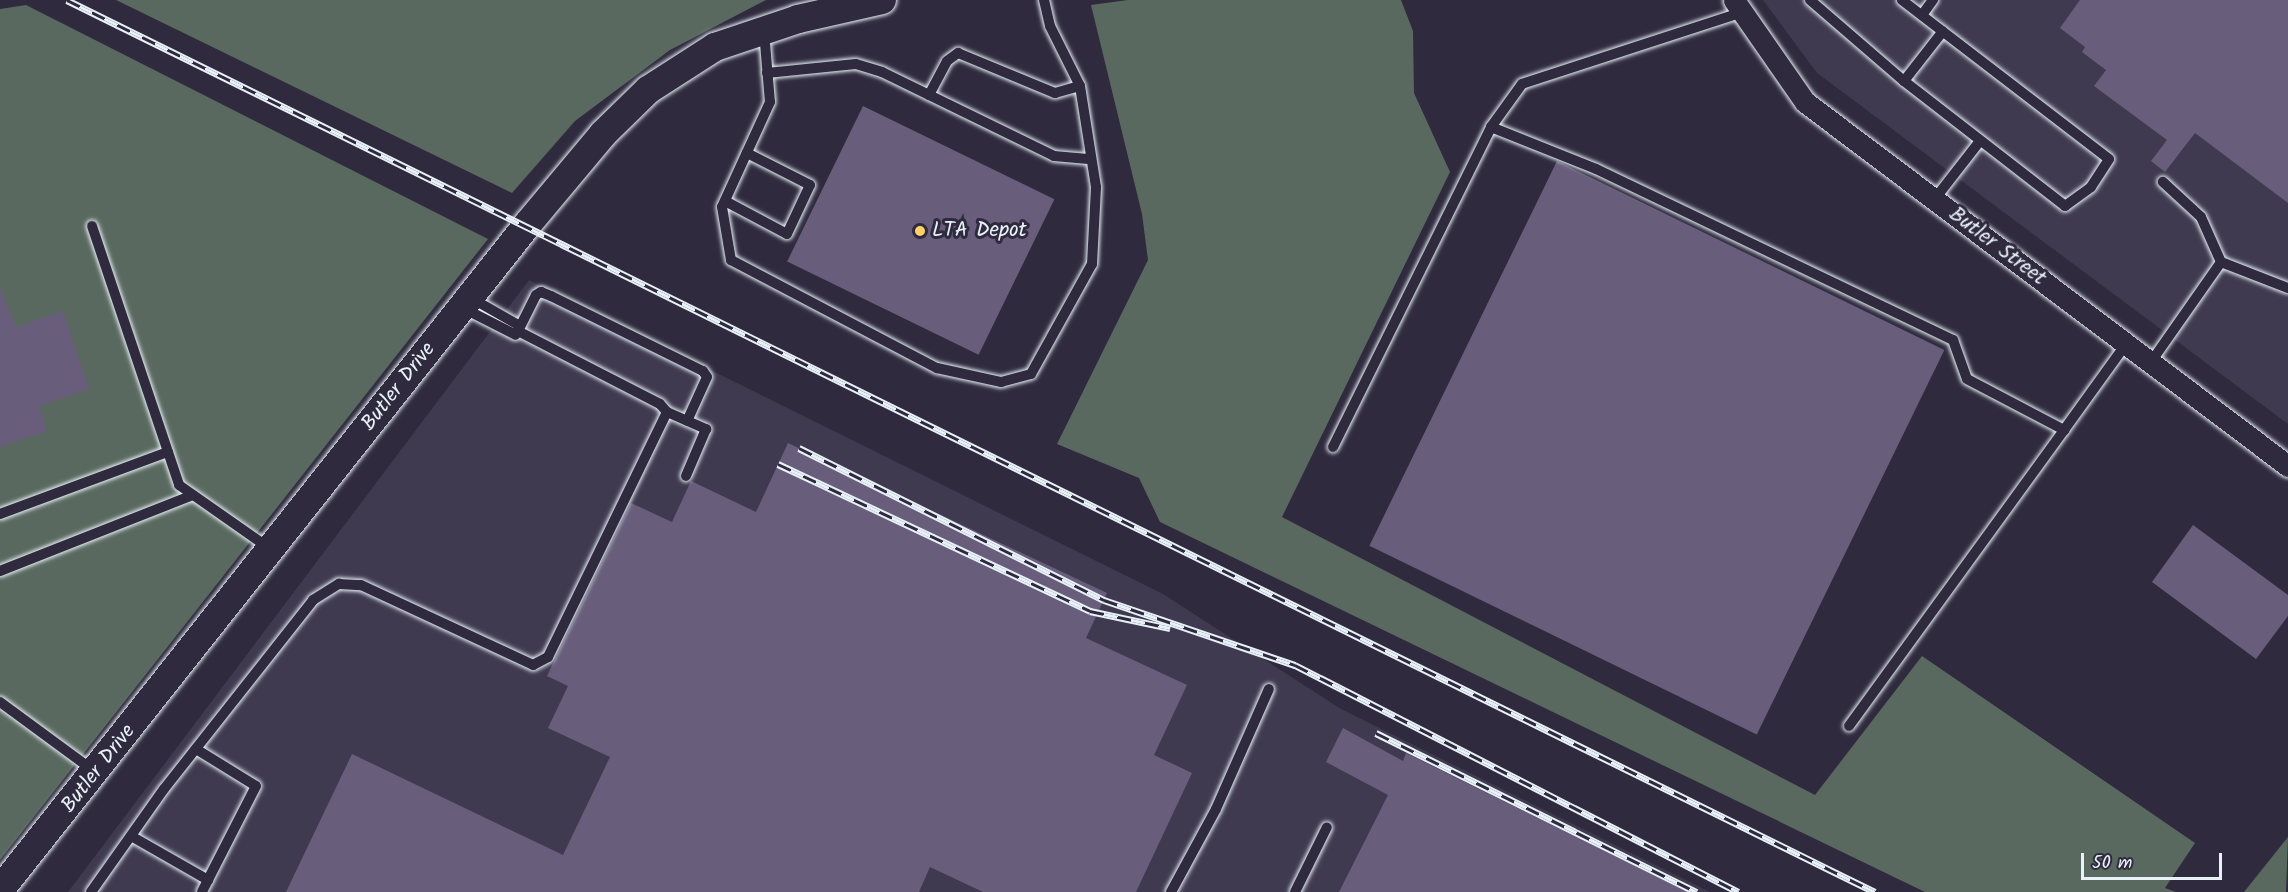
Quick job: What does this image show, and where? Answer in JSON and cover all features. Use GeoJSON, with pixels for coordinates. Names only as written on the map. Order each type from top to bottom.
{"type":"FeatureCollection","features":[{"type":"Feature","properties":{"kind":"street","name":"Butler Drive"},"geometry":{"type":"LineString","coordinates":[[0,890],[96,773],[466,302],[603,134],[648,90],[715,47],[798,19],[882,0]]}},
{"type":"Feature","properties":{"kind":"street","name":"Butler Street"},"geometry":{"type":"LineString","coordinates":[[1738,6],[1805,102],[2288,466]]}},
{"type":"Feature","properties":{"kind":"lane"},"geometry":{"type":"LineString","coordinates":[[764,31],[770,102],[722,207],[731,260],[937,368],[1001,382],[1031,374],[1092,264],[1096,187],[1080,86],[1050,26],[1044,0]]}},
{"type":"Feature","properties":{"kind":"lane"},"geometry":{"type":"LineString","coordinates":[[1810,0],[1904,81],[2066,206],[2091,187],[2109,159],[1902,0]]}},
{"type":"Feature","properties":{"kind":"lane"},"geometry":{"type":"LineString","coordinates":[[1922,15],[1933,0]]}},
{"type":"Feature","properties":{"kind":"lane"},"geometry":{"type":"LineString","coordinates":[[1333,447],[1491,127],[1522,84],[1738,6]]}},
{"type":"Feature","properties":{"kind":"lane"},"geometry":{"type":"LineString","coordinates":[[1904,81],[1943,32]]}},
{"type":"Feature","properties":{"kind":"lane"},"geometry":{"type":"LineString","coordinates":[[929,95],[947,61],[958,53],[972,56],[1054,93],[1080,86]]}},
{"type":"Feature","properties":{"kind":"lane"},"geometry":{"type":"LineString","coordinates":[[767,73],[856,64],[929,95],[1054,156],[1091,159]]}},
{"type":"Feature","properties":{"kind":"lane"},"geometry":{"type":"LineString","coordinates":[[1491,127],[1596,169],[1953,340],[1967,379],[2064,430]]}},
{"type":"Feature","properties":{"kind":"lane"},"geometry":{"type":"LineString","coordinates":[[1934,200],[1980,141]]}},
{"type":"Feature","properties":{"kind":"lane"},"geometry":{"type":"LineString","coordinates":[[725,201],[787,234],[810,185],[747,153]]}},
{"type":"Feature","properties":{"kind":"lane"},"geometry":{"type":"LineString","coordinates":[[2163,182],[2201,217],[2221,262],[2288,288]]}},
{"type":"Feature","properties":{"kind":"lane"},"geometry":{"type":"LineString","coordinates":[[92,226],[179,485],[271,550]]}},
{"type":"Feature","properties":{"kind":"lane"},"geometry":{"type":"LineString","coordinates":[[2151,362],[2221,262]]}},
{"type":"Feature","properties":{"kind":"lane"},"geometry":{"type":"LineString","coordinates":[[518,331],[541,292],[703,371],[707,377],[687,421]]}},
{"type":"Feature","properties":{"kind":"lane"},"geometry":{"type":"LineString","coordinates":[[466,302],[660,404],[668,412],[706,429],[707,434],[686,476]]}},
{"type":"Feature","properties":{"kind":"lane"},"geometry":{"type":"LineString","coordinates":[[1849,726],[2126,344]]}},
{"type":"Feature","properties":{"kind":"lane"},"geometry":{"type":"LineString","coordinates":[[91,892],[196,749],[313,600],[339,584],[361,585],[533,665],[548,657],[668,412]]}},
{"type":"Feature","properties":{"kind":"lane"},"geometry":{"type":"LineString","coordinates":[[0,514],[168,452]]}},
{"type":"Feature","properties":{"kind":"lane"},"geometry":{"type":"LineString","coordinates":[[0,571],[193,495]]}},
{"type":"Feature","properties":{"kind":"lane"},"geometry":{"type":"LineString","coordinates":[[1171,892],[1216,809],[1269,689]]}},
{"type":"Feature","properties":{"kind":"lane"},"geometry":{"type":"LineString","coordinates":[[0,702],[96,773]]}},
{"type":"Feature","properties":{"kind":"lane"},"geometry":{"type":"LineString","coordinates":[[196,749],[256,786],[202,892]]}},
{"type":"Feature","properties":{"kind":"lane"},"geometry":{"type":"LineString","coordinates":[[1296,892],[1327,827]]}},
{"type":"Feature","properties":{"kind":"lane"},"geometry":{"type":"LineString","coordinates":[[131,836],[208,880]]}},
{"type":"Feature","properties":{"kind":"shaded area"},"geometry":{"type":"Polygon","coordinates":[[[1763,0],[2288,0],[2288,424],[1817,73],[1763,0]]]}},
{"type":"Feature","properties":{"kind":"shaded area"},"geometry":{"type":"Polygon","coordinates":[[[529,280],[1163,594],[1341,709],[1710,892],[68,892],[529,280]]]}},
{"type":"Feature","properties":{"kind":"green space"},"geometry":{"type":"Polygon","coordinates":[[[116,0],[766,0],[670,50],[575,121],[512,193],[116,0]]]}},
{"type":"Feature","properties":{"kind":"green space"},"geometry":{"type":"Polygon","coordinates":[[[1128,0],[1401,0],[1413,31],[1414,93],[1450,172],[1282,517],[1815,795],[1922,656],[2195,843],[2165,888],[2176,892],[1925,892],[1160,522],[1139,478],[1057,444],[1148,260],[1142,214],[1091,5],[1128,0]]]}},
{"type":"Feature","properties":{"kind":"green space"},"geometry":{"type":"Polygon","coordinates":[[[26,5],[488,239],[0,860],[0,9],[26,5]]]}},
{"type":"Feature","properties":{"kind":"green space"},"geometry":{"type":"Polygon","coordinates":[[[2288,837],[2286,892],[2244,892],[2288,837]]]}},
{"type":"Feature","properties":{"kind":"building"},"geometry":{"type":"Polygon","coordinates":[[[2080,0],[2288,0],[2288,203],[2195,133],[2165,172],[2151,161],[2167,140],[2094,86],[2106,70],[2082,52],[2085,47],[2060,28],[2080,0]]]}},
{"type":"Feature","properties":{"kind":"building","name":"LTA Depot"},"geometry":{"type":"Polygon","coordinates":[[[863,106],[1054,199],[979,355],[787,261],[863,106]]]}},
{"type":"Feature","properties":{"kind":"building"},"geometry":{"type":"Polygon","coordinates":[[[1557,161],[1944,350],[1757,735],[1369,546],[1557,161]]]}},
{"type":"Feature","properties":{"kind":"building"},"geometry":{"type":"Polygon","coordinates":[[[0,288],[16,327],[63,311],[89,389],[39,406],[47,431],[0,447],[0,288]]]}},
{"type":"Feature","properties":{"kind":"building"},"geometry":{"type":"Polygon","coordinates":[[[788,443],[1107,593],[1086,638],[1187,685],[1154,755],[1192,773],[1136,892],[983,892],[930,867],[919,892],[286,892],[352,754],[563,855],[610,757],[548,728],[568,686],[547,676],[631,503],[672,522],[691,481],[756,512],[788,443]]]}},
{"type":"Feature","properties":{"kind":"building"},"geometry":{"type":"Polygon","coordinates":[[[2193,525],[2288,595],[2288,616],[2256,659],[2152,582],[2193,525]]]}},
{"type":"Feature","properties":{"kind":"building"},"geometry":{"type":"Polygon","coordinates":[[[1343,728],[1403,761],[1406,753],[1688,892],[1339,892],[1388,795],[1326,762],[1343,728]]]}},
{"type":"Feature","properties":{"kind":"railway"},"geometry":{"type":"LineString","coordinates":[[67,0],[1875,892]]}},
{"type":"Feature","properties":{"kind":"railway"},"geometry":{"type":"LineString","coordinates":[[799,448],[1104,600],[1295,665],[1738,892]]}},
{"type":"Feature","properties":{"kind":"railway"},"geometry":{"type":"LineString","coordinates":[[778,464],[1090,611],[1170,628]]}},
{"type":"Feature","properties":{"kind":"railway"},"geometry":{"type":"LineString","coordinates":[[1376,733],[1697,892]]}},
{"type":"Feature","properties":{"kind":"place","name":"LTA Depot"},"geometry":{"type":"Point","coordinates":[920,231]}}]}
